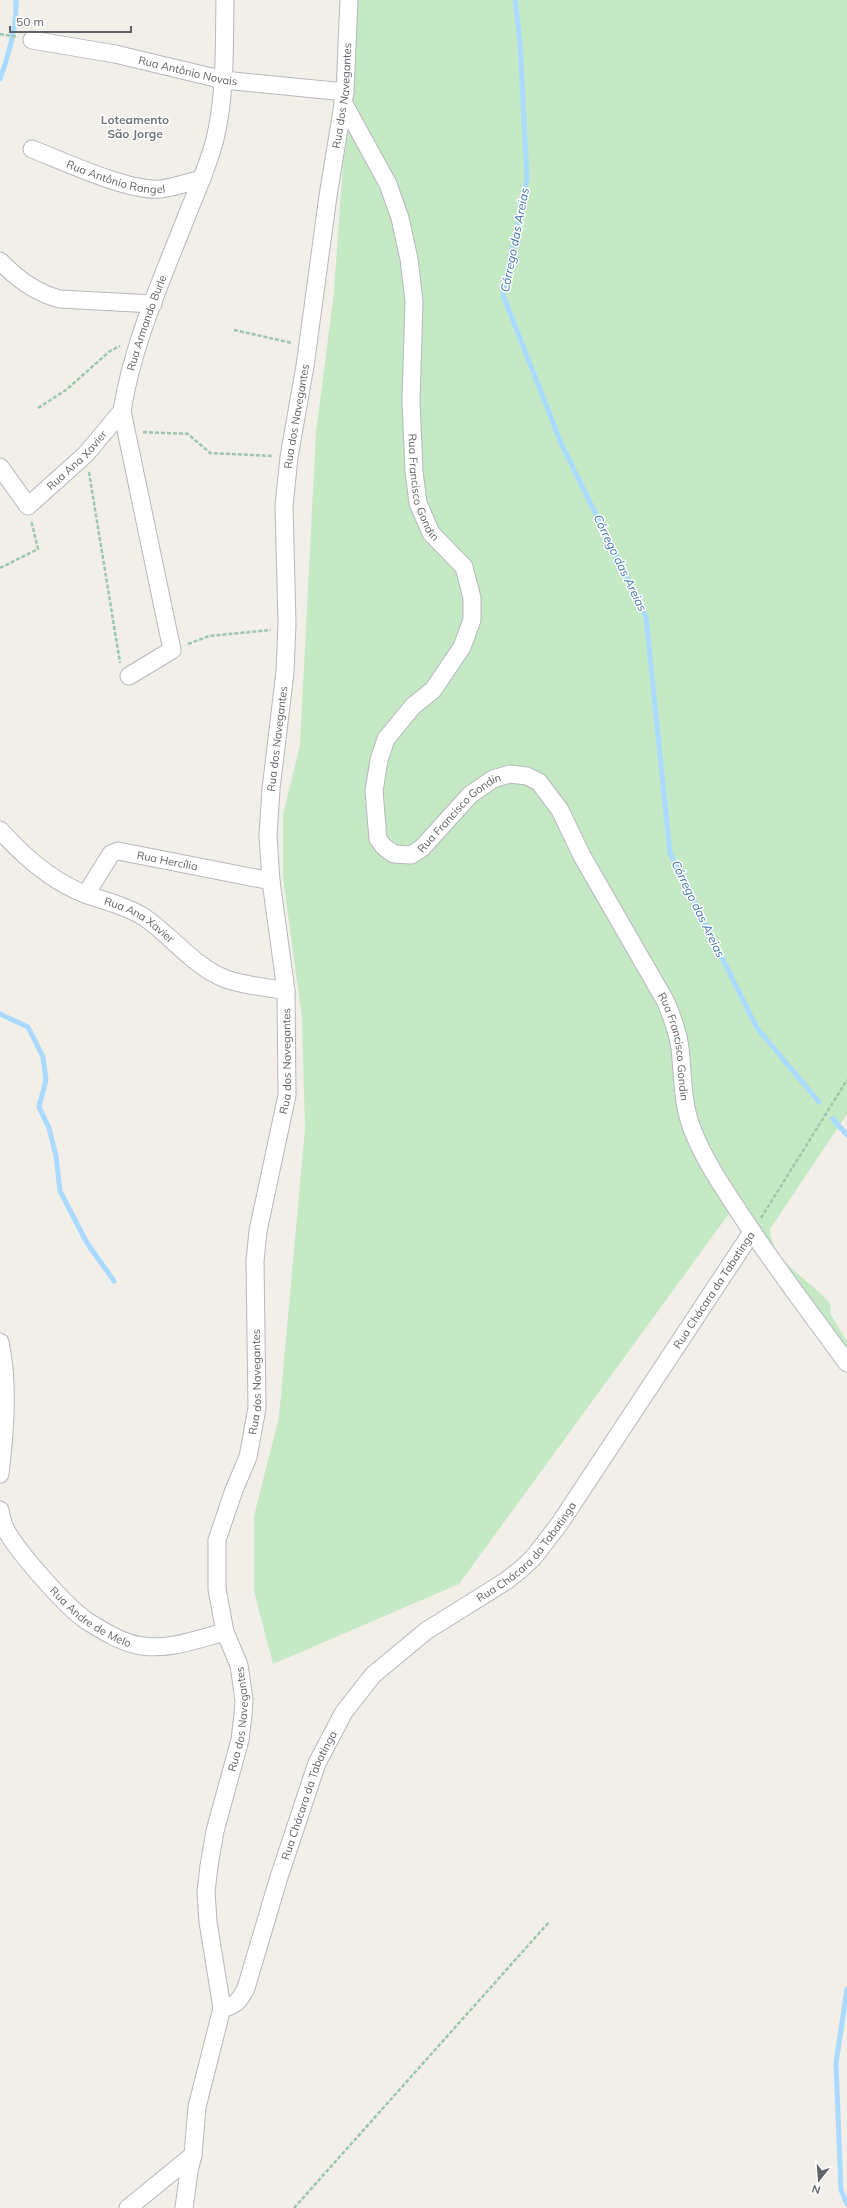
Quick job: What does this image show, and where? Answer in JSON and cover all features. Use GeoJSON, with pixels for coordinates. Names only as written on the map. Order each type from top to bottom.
{"type":"FeatureCollection","features":[{"type":"Feature","properties":{"kind":"street","name":"Rua Armando Burle"},"geometry":{"type":"LineString","coordinates":[[172,650],[122,410],[126,386],[153,304],[202,179],[218,125],[224,80],[225,0]]}},
{"type":"Feature","properties":{"kind":"street","name":"Rua dos Navegantes"},"geometry":{"type":"LineString","coordinates":[[184,2208],[189,2171],[193,2155],[197,2107],[222,2008],[208,1922],[206,1892],[215,1830],[240,1740],[244,1700],[239,1665],[225,1632],[217,1589],[217,1540],[234,1490],[248,1457],[257,1408],[256,1261],[258,1231],[287,1095],[288,1041],[286,991],[271,881],[268,835],[269,812],[285,672],[287,631],[284,506],[289,457],[308,346],[328,196],[344,97],[349,0]]}},
{"type":"Feature","properties":{"kind":"street","name":"Rua Antônio Novais"},"geometry":{"type":"LineString","coordinates":[[32,40],[115,54],[224,80],[344,97]]}},
{"type":"Feature","properties":{"kind":"street","name":"Rua Francisco Gondin"},"geometry":{"type":"LineString","coordinates":[[344,97],[388,184],[400,218],[410,266],[414,301],[412,424],[418,504],[431,532],[464,567],[472,598],[472,620],[462,647],[433,690],[413,706],[386,739],[379,760],[374,791],[378,839],[384,847],[394,854],[411,855],[422,848],[470,795],[493,779],[510,774],[527,776],[539,782],[560,810],[582,856],[666,1002],[676,1027],[680,1048],[684,1094],[691,1125],[722,1187],[752,1232],[847,1363]]}},
{"type":"Feature","properties":{"kind":"street","name":"Rua Antônio Rangel"},"geometry":{"type":"LineString","coordinates":[[32,149],[106,178],[145,188],[160,189],[202,179]]}},
{"type":"Feature","properties":{"kind":"street"},"geometry":{"type":"LineString","coordinates":[[0,261],[28,285],[49,296],[60,299],[153,304]]}},
{"type":"Feature","properties":{"kind":"street","name":"Rua Ana Xavier"},"geometry":{"type":"LineString","coordinates":[[28,506],[86,454],[122,410]]}},
{"type":"Feature","properties":{"kind":"street"},"geometry":{"type":"LineString","coordinates":[[0,467],[28,506]]}},
{"type":"Feature","properties":{"kind":"street"},"geometry":{"type":"LineString","coordinates":[[129,676],[172,650]]}},
{"type":"Feature","properties":{"kind":"street","name":"Rua Ana Xavier"},"geometry":{"type":"LineString","coordinates":[[0,830],[35,865],[63,884],[86,894],[114,903],[144,917],[211,972],[222,977],[286,991]]}},
{"type":"Feature","properties":{"kind":"street","name":"Rua Hercília"},"geometry":{"type":"LineString","coordinates":[[86,894],[111,854],[118,851],[271,881]]}},
{"type":"Feature","properties":{"kind":"street","name":"Rua Chácara da Tabatinga"},"geometry":{"type":"LineString","coordinates":[[222,2008],[234,2005],[246,1988],[279,1876],[317,1764],[344,1712],[373,1675],[426,1631],[506,1581],[532,1558],[560,1523],[752,1232]]}},
{"type":"Feature","properties":{"kind":"street"},"geometry":{"type":"LineString","coordinates":[[0,1342],[5,1413],[0,1474]]}},
{"type":"Feature","properties":{"kind":"street","name":"Rua Andre de Melo"},"geometry":{"type":"LineString","coordinates":[[0,1510],[6,1530],[61,1598],[86,1620],[120,1639],[140,1646],[157,1647],[176,1645],[225,1632]]}},
{"type":"Feature","properties":{"kind":"street"},"geometry":{"type":"LineString","coordinates":[[128,2208],[193,2155]]}},
{"type":"Feature","properties":{"kind":"path"},"geometry":{"type":"LineString","coordinates":[[234,330],[308,346]]}},
{"type":"Feature","properties":{"kind":"path"},"geometry":{"type":"LineString","coordinates":[[38,408],[66,390],[110,351]]}},
{"type":"Feature","properties":{"kind":"path"},"geometry":{"type":"LineString","coordinates":[[126,431],[188,434],[210,453],[289,457]]}},
{"type":"Feature","properties":{"kind":"path"},"geometry":{"type":"LineString","coordinates":[[86,454],[121,673],[124,676],[129,676]]}},
{"type":"Feature","properties":{"kind":"path"},"geometry":{"type":"LineString","coordinates":[[0,568],[38,549],[28,506]]}},
{"type":"Feature","properties":{"kind":"path"},"geometry":{"type":"LineString","coordinates":[[172,650],[209,636],[261,630],[287,631]]}},
{"type":"Feature","properties":{"kind":"path","name":"Rua Chácara da Tabatinga"},"geometry":{"type":"LineString","coordinates":[[752,1232],[847,1080]]}},
{"type":"Feature","properties":{"kind":"path"},"geometry":{"type":"LineString","coordinates":[[294,2208],[550,1922]]}},
{"type":"Feature","properties":{"kind":"green space"},"geometry":{"type":"Polygon","coordinates":[[[354,0],[847,0],[847,1114],[770,1229],[772,1241],[785,1262],[824,1296],[831,1305],[830,1313],[847,1342],[847,1358],[736,1204],[459,1584],[273,1664],[254,1591],[254,1516],[279,1417],[305,1128],[302,1018],[283,878],[283,815],[300,745],[316,432],[334,292],[343,163],[349,129],[344,128],[354,0]]]}},
{"type":"Feature","properties":{"kind":"waterway"},"geometry":{"type":"LineString","coordinates":[[0,79],[12,40],[16,0]]}},
{"type":"Feature","properties":{"kind":"waterway","name":"Córrego das Areias"},"geometry":{"type":"LineString","coordinates":[[515,0],[520,42],[527,179],[503,295],[561,443],[646,617],[670,853],[757,1028],[819,1102]]}},
{"type":"Feature","properties":{"kind":"waterway"},"geometry":{"type":"LineString","coordinates":[[0,1014],[28,1027],[43,1057],[46,1080],[39,1107],[49,1128],[56,1156],[60,1191],[87,1243],[114,1281]]}},
{"type":"Feature","properties":{"kind":"waterway","name":"Córrego das Areias"},"geometry":{"type":"LineString","coordinates":[[833,1119],[847,1135]]}},
{"type":"Feature","properties":{"kind":"waterway","name":"Córrego das Areias"},"geometry":{"type":"LineString","coordinates":[[847,1989],[836,2063],[841,2190],[847,2204]]}},
{"type":"Feature","properties":{"kind":"district","name":"Loteamento São Jorge"},"geometry":{"type":"Point","coordinates":[135,127]}}]}
